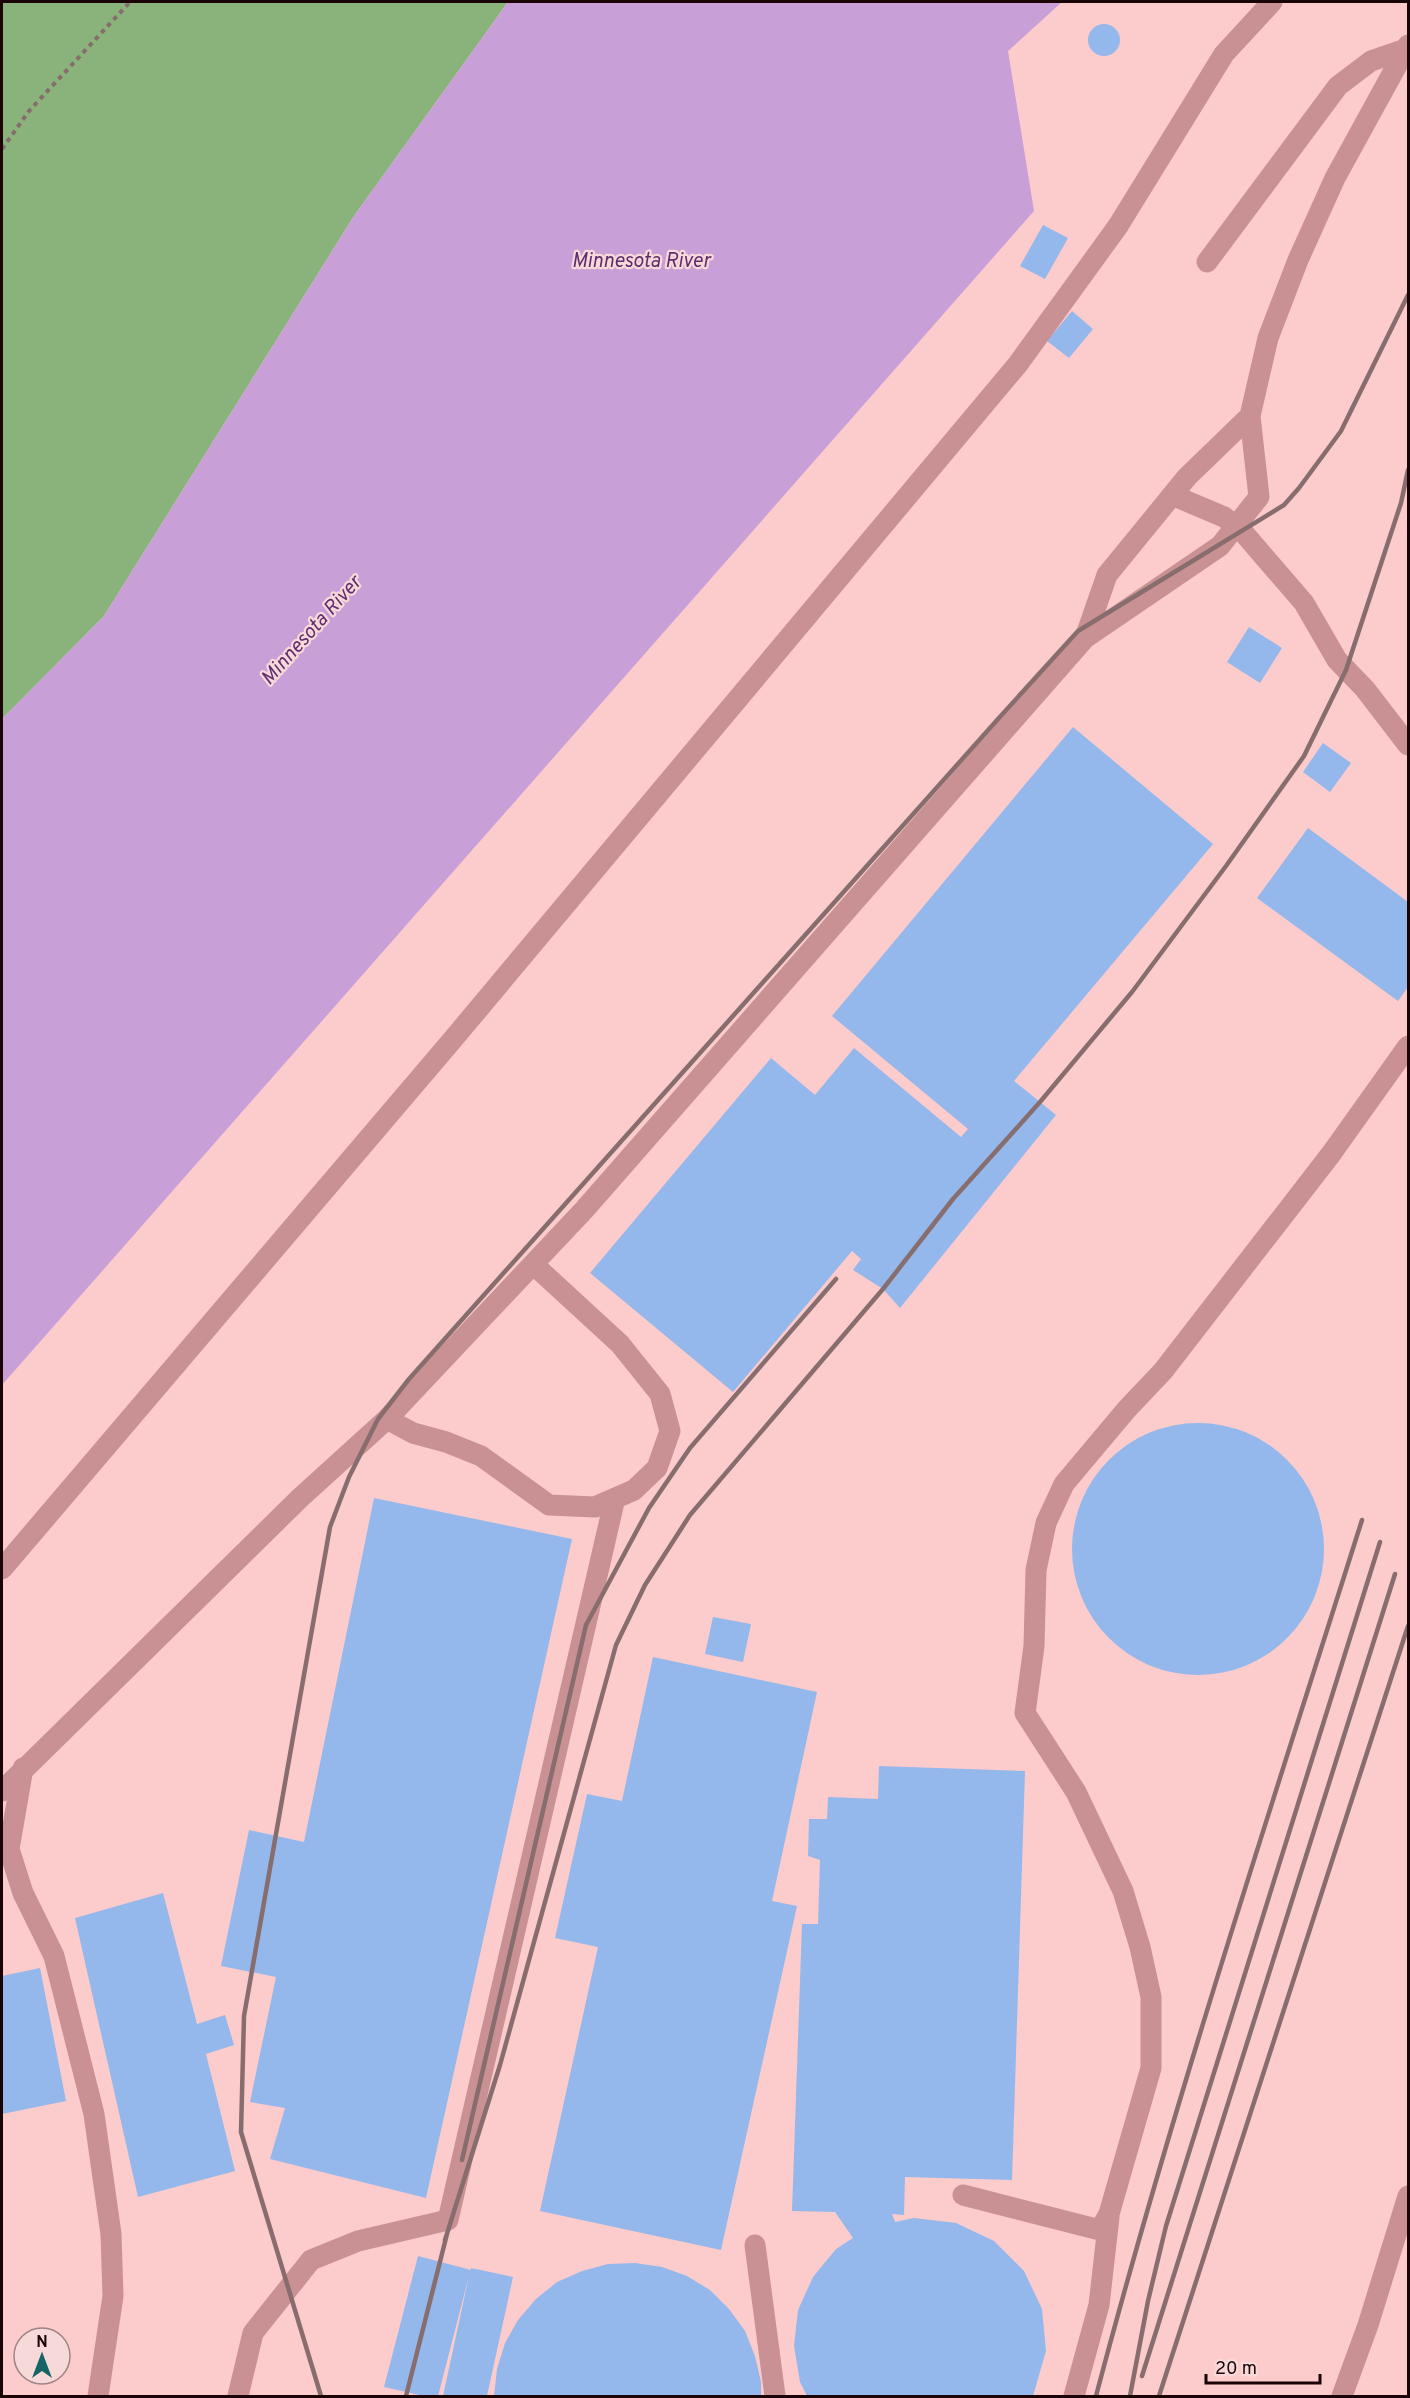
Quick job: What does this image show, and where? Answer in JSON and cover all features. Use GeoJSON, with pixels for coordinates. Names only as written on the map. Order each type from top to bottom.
{"type":"FeatureCollection","features":[{"type":"Feature","properties":{"kind":"lane"},"geometry":{"type":"LineString","coordinates":[[2,1569],[453,1038],[1018,364],[1118,226],[1224,54],[1272,2]]}},
{"type":"Feature","properties":{"kind":"lane"},"geometry":{"type":"LineString","coordinates":[[1207,262],[1338,86],[1371,61],[1407,46]]}},
{"type":"Feature","properties":{"kind":"lane"},"geometry":{"type":"LineString","coordinates":[[2,1791],[300,1498],[387,1419],[584,1210],[1085,638],[1220,546],[1237,525],[1259,497],[1250,416],[1269,338],[1298,260],[1335,178],[1407,46]]}},
{"type":"Feature","properties":{"kind":"lane"},"geometry":{"type":"LineString","coordinates":[[1085,638],[1107,575],[1187,477],[1250,416]]}},
{"type":"Feature","properties":{"kind":"lane"},"geometry":{"type":"LineString","coordinates":[[1172,495],[1224,517],[1237,525],[1304,603],[1337,660],[1365,689],[1408,745]]}},
{"type":"Feature","properties":{"kind":"lane"},"geometry":{"type":"LineString","coordinates":[[1074,2397],[1099,2305],[1109,2214],[1151,2068],[1151,1997],[1140,1947],[1123,1891],[1076,1792],[1025,1713],[1034,1646],[1036,1570],[1046,1523],[1064,1484],[1126,1409],[1163,1371],[1331,1154],[1408,1046]]}},
{"type":"Feature","properties":{"kind":"lane"},"geometry":{"type":"LineString","coordinates":[[387,1419],[413,1433],[446,1442],[481,1456],[549,1505],[596,1506],[634,1490],[657,1468],[670,1431],[660,1394],[620,1344],[533,1264]]}},
{"type":"Feature","properties":{"kind":"lane"},"geometry":{"type":"LineString","coordinates":[[238,2397],[253,2333],[311,2260],[358,2241],[448,2220],[615,1498]]}},
{"type":"Feature","properties":{"kind":"lane"},"geometry":{"type":"LineString","coordinates":[[23,1768],[5,1847],[23,1893],[54,1956],[96,2125],[111,2234],[113,2296],[98,2397]]}},
{"type":"Feature","properties":{"kind":"lane"},"geometry":{"type":"LineString","coordinates":[[963,2195],[1100,2230],[1109,2214]]}},
{"type":"Feature","properties":{"kind":"lane"},"geometry":{"type":"LineString","coordinates":[[1342,2397],[1368,2325],[1408,2196]]}},
{"type":"Feature","properties":{"kind":"lane"},"geometry":{"type":"LineString","coordinates":[[755,2245],[775,2397]]}},
{"type":"Feature","properties":{"kind":"path"},"geometry":{"type":"LineString","coordinates":[[2,149],[29,111],[130,2]]}},
{"type":"Feature","properties":{"kind":"shaded area"},"geometry":{"type":"Polygon","coordinates":[[[1062,2],[1408,2],[1408,2396],[2,2396],[2,1385],[1034,211],[1007,51],[1062,2]]]}},
{"type":"Feature","properties":{"kind":"green space"},"geometry":{"type":"Polygon","coordinates":[[[2,2],[508,2],[354,216],[104,616],[2,719],[2,2]]]}},
{"type":"Feature","properties":{"kind":"water","name":"Minnesota River"},"geometry":{"type":"Polygon","coordinates":[[[508,2],[1062,2],[1008,51],[1034,211],[2,1385],[2,719],[104,616],[354,216],[508,2]]]}},
{"type":"Feature","properties":{"kind":"building"},"geometry":{"type":"Polygon","coordinates":[[[1104,24],[1115,29],[1120,40],[1115,51],[1104,56],[1093,51],[1088,40],[1093,29],[1104,24]]]}},
{"type":"Feature","properties":{"kind":"building"},"geometry":{"type":"Polygon","coordinates":[[[1043,225],[1068,238],[1045,279],[1020,266],[1043,225]]]}},
{"type":"Feature","properties":{"kind":"building"},"geometry":{"type":"Polygon","coordinates":[[[1072,311],[1093,329],[1069,358],[1047,341],[1072,311]]]}},
{"type":"Feature","properties":{"kind":"building"},"geometry":{"type":"Polygon","coordinates":[[[1249,627],[1282,648],[1260,683],[1227,662],[1249,627]]]}},
{"type":"Feature","properties":{"kind":"building"},"geometry":{"type":"Polygon","coordinates":[[[1073,727],[1213,844],[1014,1081],[1056,1115],[900,1308],[883,1289],[853,1270],[861,1259],[852,1251],[733,1392],[590,1273],[771,1058],[815,1095],[854,1048],[961,1137],[968,1129],[832,1016],[1073,727]]]}},
{"type":"Feature","properties":{"kind":"building"},"geometry":{"type":"Polygon","coordinates":[[[1323,743],[1351,763],[1330,792],[1303,772],[1323,743]]]}},
{"type":"Feature","properties":{"kind":"building"},"geometry":{"type":"Polygon","coordinates":[[[1308,828],[1408,902],[1408,987],[1398,1001],[1257,898],[1308,828]]]}},
{"type":"Feature","properties":{"kind":"building"},"geometry":{"type":"Polygon","coordinates":[[[1198,1423],[1223,1426],[1246,1433],[1268,1444],[1287,1460],[1303,1479],[1314,1501],[1321,1524],[1324,1549],[1321,1574],[1314,1597],[1303,1619],[1287,1638],[1268,1654],[1246,1665],[1223,1672],[1198,1675],[1173,1672],[1150,1665],[1128,1654],[1109,1638],[1093,1619],[1082,1597],[1075,1574],[1072,1549],[1075,1524],[1082,1501],[1093,1479],[1109,1460],[1128,1444],[1150,1433],[1173,1426],[1198,1423]]]}},
{"type":"Feature","properties":{"kind":"building"},"geometry":{"type":"Polygon","coordinates":[[[374,1498],[572,1539],[426,2198],[270,2159],[285,2108],[250,2102],[276,1977],[221,1966],[249,1830],[304,1842],[374,1498]]]}},
{"type":"Feature","properties":{"kind":"building"},"geometry":{"type":"Polygon","coordinates":[[[713,1617],[751,1624],[743,1662],[705,1654],[713,1617]]]}},
{"type":"Feature","properties":{"kind":"building"},"geometry":{"type":"Polygon","coordinates":[[[653,1657],[817,1692],[772,1901],[797,1906],[721,2250],[540,2211],[598,1947],[555,1938],[587,1794],[622,1801],[653,1657]]]}},
{"type":"Feature","properties":{"kind":"building"},"geometry":{"type":"Polygon","coordinates":[[[879,1766],[1025,1771],[1012,2180],[905,2177],[904,2215],[892,2214],[895,2222],[914,2218],[956,2223],[994,2241],[1024,2271],[1042,2309],[1046,2351],[1033,2396],[807,2396],[800,2382],[794,2346],[798,2310],[813,2277],[836,2249],[853,2238],[835,2212],[792,2211],[802,1924],[818,1924],[820,1860],[808,1856],[809,1819],[827,1819],[828,1797],[878,1799],[879,1766]]]}},
{"type":"Feature","properties":{"kind":"building"},"geometry":{"type":"Polygon","coordinates":[[[163,1893],[197,2024],[225,2015],[234,2045],[206,2054],[235,2171],[138,2197],[75,1918],[163,1893]]]}},
{"type":"Feature","properties":{"kind":"building"},"geometry":{"type":"Polygon","coordinates":[[[40,1968],[66,2101],[2,2114],[2,1976],[40,1968]]]}},
{"type":"Feature","properties":{"kind":"building"},"geometry":{"type":"Polygon","coordinates":[[[418,2256],[471,2270],[471,2268],[513,2277],[487,2396],[443,2396],[469,2276],[438,2396],[424,2396],[384,2387],[418,2256]]]}},
{"type":"Feature","properties":{"kind":"building"},"geometry":{"type":"Polygon","coordinates":[[[635,2263],[662,2267],[687,2276],[710,2290],[729,2309],[745,2331],[755,2356],[761,2382],[761,2396],[494,2396],[497,2369],[505,2343],[518,2320],[536,2299],[557,2282],[582,2271],[608,2264],[635,2263]]]}},
{"type":"Feature","properties":{"kind":"railway"},"geometry":{"type":"LineString","coordinates":[[321,2396],[241,2132],[244,2016],[330,1527],[349,1477],[378,1419],[409,1379],[1078,631],[1284,505],[1341,431],[1408,295]]}},
{"type":"Feature","properties":{"kind":"railway"},"geometry":{"type":"LineString","coordinates":[[445,2240],[500,2065],[616,1645],[645,1585],[690,1515],[883,1289],[953,1199],[1040,1102],[1132,992],[1304,756],[1346,670],[1401,503],[1408,470]]}},
{"type":"Feature","properties":{"kind":"railway"},"geometry":{"type":"LineString","coordinates":[[462,2160],[586,1625],[649,1508],[690,1448],[836,1279]]}},
{"type":"Feature","properties":{"kind":"railway"},"geometry":{"type":"LineString","coordinates":[[1096,2396],[1190,2066],[1362,1520]]}},
{"type":"Feature","properties":{"kind":"railway"},"geometry":{"type":"LineString","coordinates":[[1130,2396],[1148,2301],[1166,2226],[1380,1542]]}},
{"type":"Feature","properties":{"kind":"railway"},"geometry":{"type":"LineString","coordinates":[[1142,2376],[1395,1574]]}},
{"type":"Feature","properties":{"kind":"railway"},"geometry":{"type":"LineString","coordinates":[[1159,2396],[1408,1626]]}},
{"type":"Feature","properties":{"kind":"railway"},"geometry":{"type":"LineString","coordinates":[[406,2396],[447,2234]]}}]}
